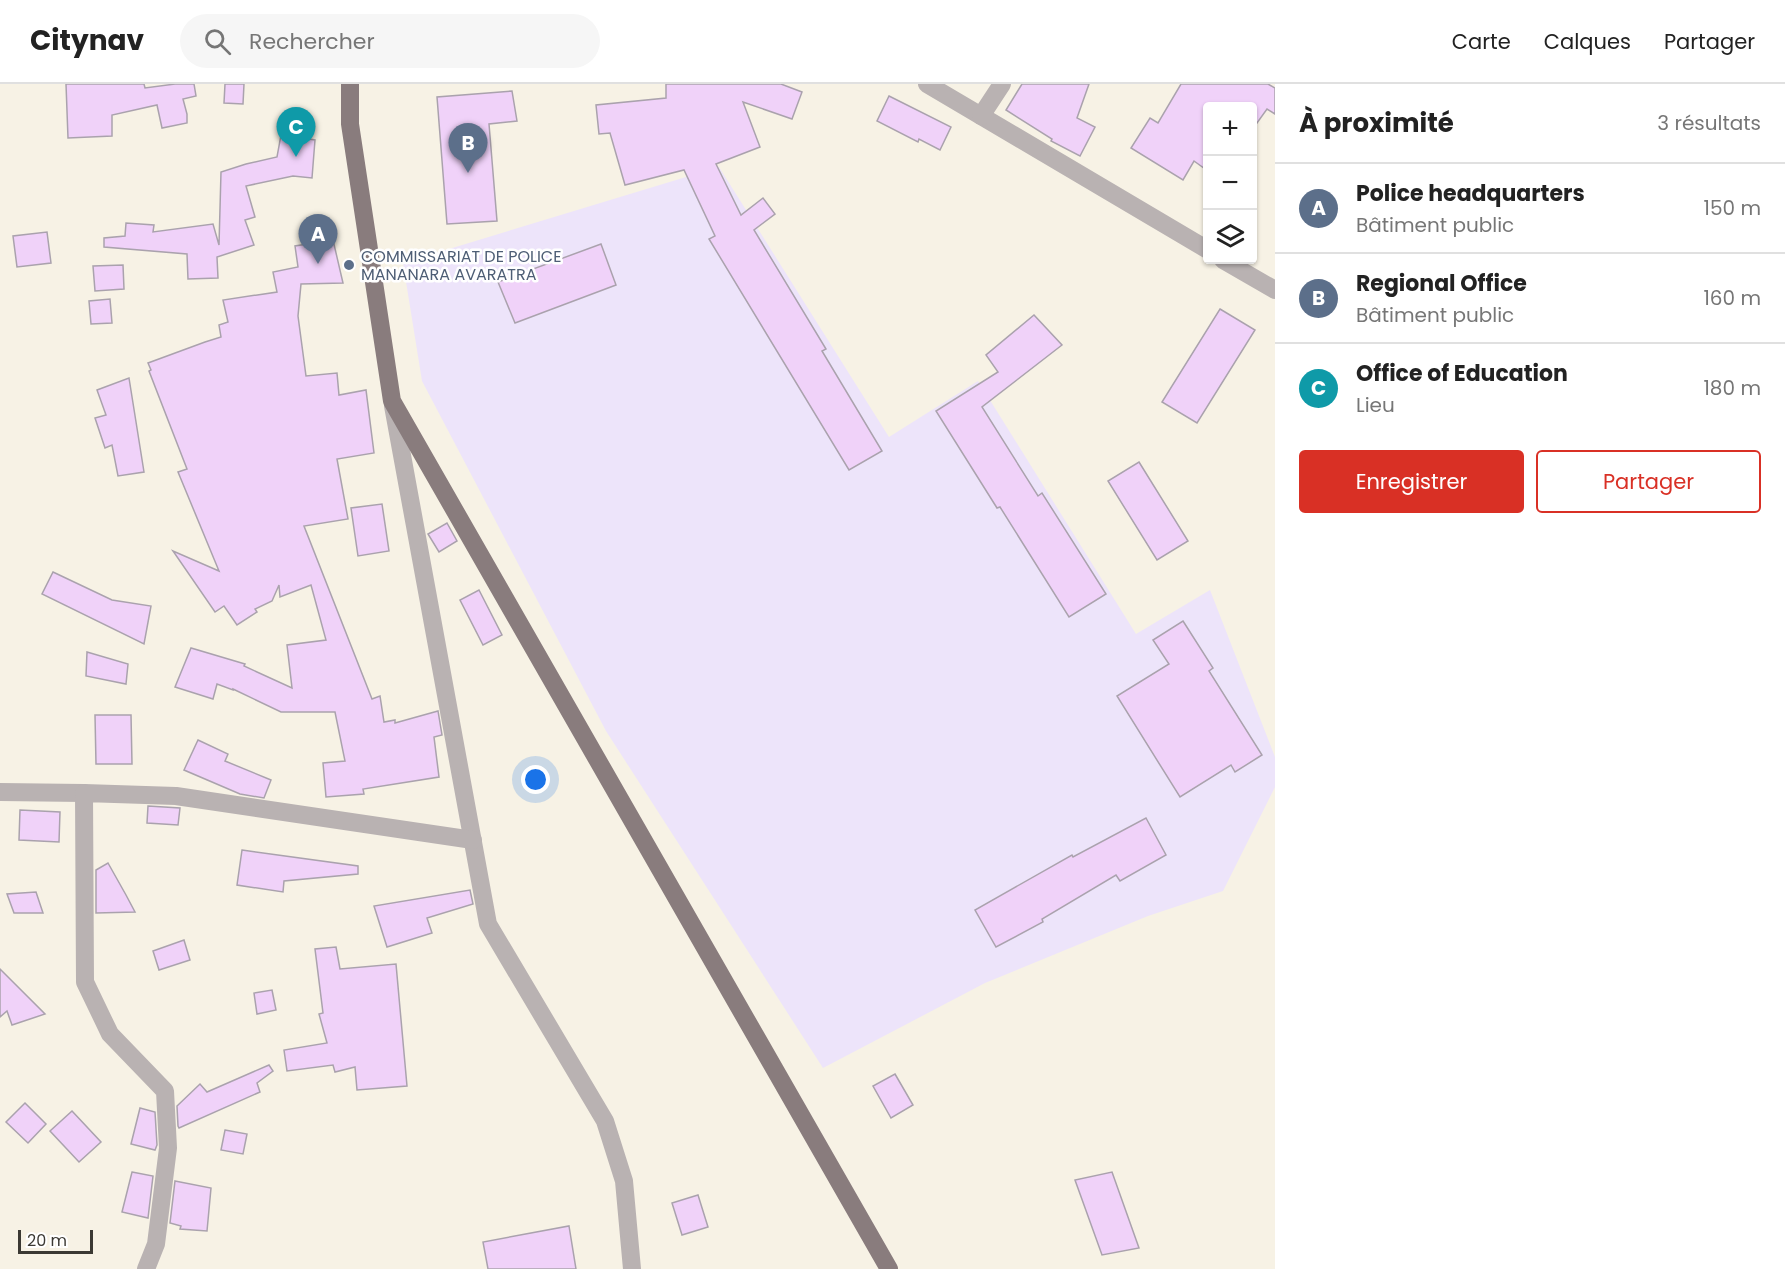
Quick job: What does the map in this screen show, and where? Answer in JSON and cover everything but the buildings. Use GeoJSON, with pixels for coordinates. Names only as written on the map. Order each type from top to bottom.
{"type":"FeatureCollection","features":[{"type":"Feature","properties":{"kind":"main road"},"geometry":{"type":"LineString","coordinates":[[350,84],[350,124],[392,401],[889,1269]]}},
{"type":"Feature","properties":{"kind":"street"},"geometry":{"type":"LineString","coordinates":[[927,84],[1203,247]]}},
{"type":"Feature","properties":{"kind":"street"},"geometry":{"type":"LineString","coordinates":[[981,116],[1002,84]]}},
{"type":"Feature","properties":{"kind":"street"},"geometry":{"type":"LineString","coordinates":[[1230,264],[1275,290]]}},
{"type":"Feature","properties":{"kind":"street"},"geometry":{"type":"LineString","coordinates":[[392,401],[488,924],[605,1121],[624,1181],[632,1269]]}},
{"type":"Feature","properties":{"kind":"street"},"geometry":{"type":"LineString","coordinates":[[0,792],[176,796],[472,840]]}},
{"type":"Feature","properties":{"kind":"street"},"geometry":{"type":"LineString","coordinates":[[84,793],[85,982],[110,1034],[165,1091],[168,1148],[156,1244],[146,1269]]}},
{"type":"Feature","properties":{"kind":"shaded area"},"geometry":{"type":"Polygon","coordinates":[[[719,167],[889,437],[978,381],[1136,634],[1210,590],[1275,757],[1275,787],[1223,891],[1148,916],[985,983],[823,1068],[606,731],[422,381],[403,263],[719,167]]]}},
{"type":"Feature","properties":{"kind":"place","name":"Office of Education"},"geometry":{"type":"Point","coordinates":[296,157]}},
{"type":"Feature","properties":{"kind":"place","name":"Regional Office"},"geometry":{"type":"Point","coordinates":[468,173]}},
{"type":"Feature","properties":{"kind":"place","name":"Police headquarters"},"geometry":{"type":"Point","coordinates":[318,264]}},
{"type":"Feature","properties":{"kind":"place","name":"COMMISSARIAT DE POLICE MANANARA AVARATRA"},"geometry":{"type":"Point","coordinates":[349,265]}}]}
